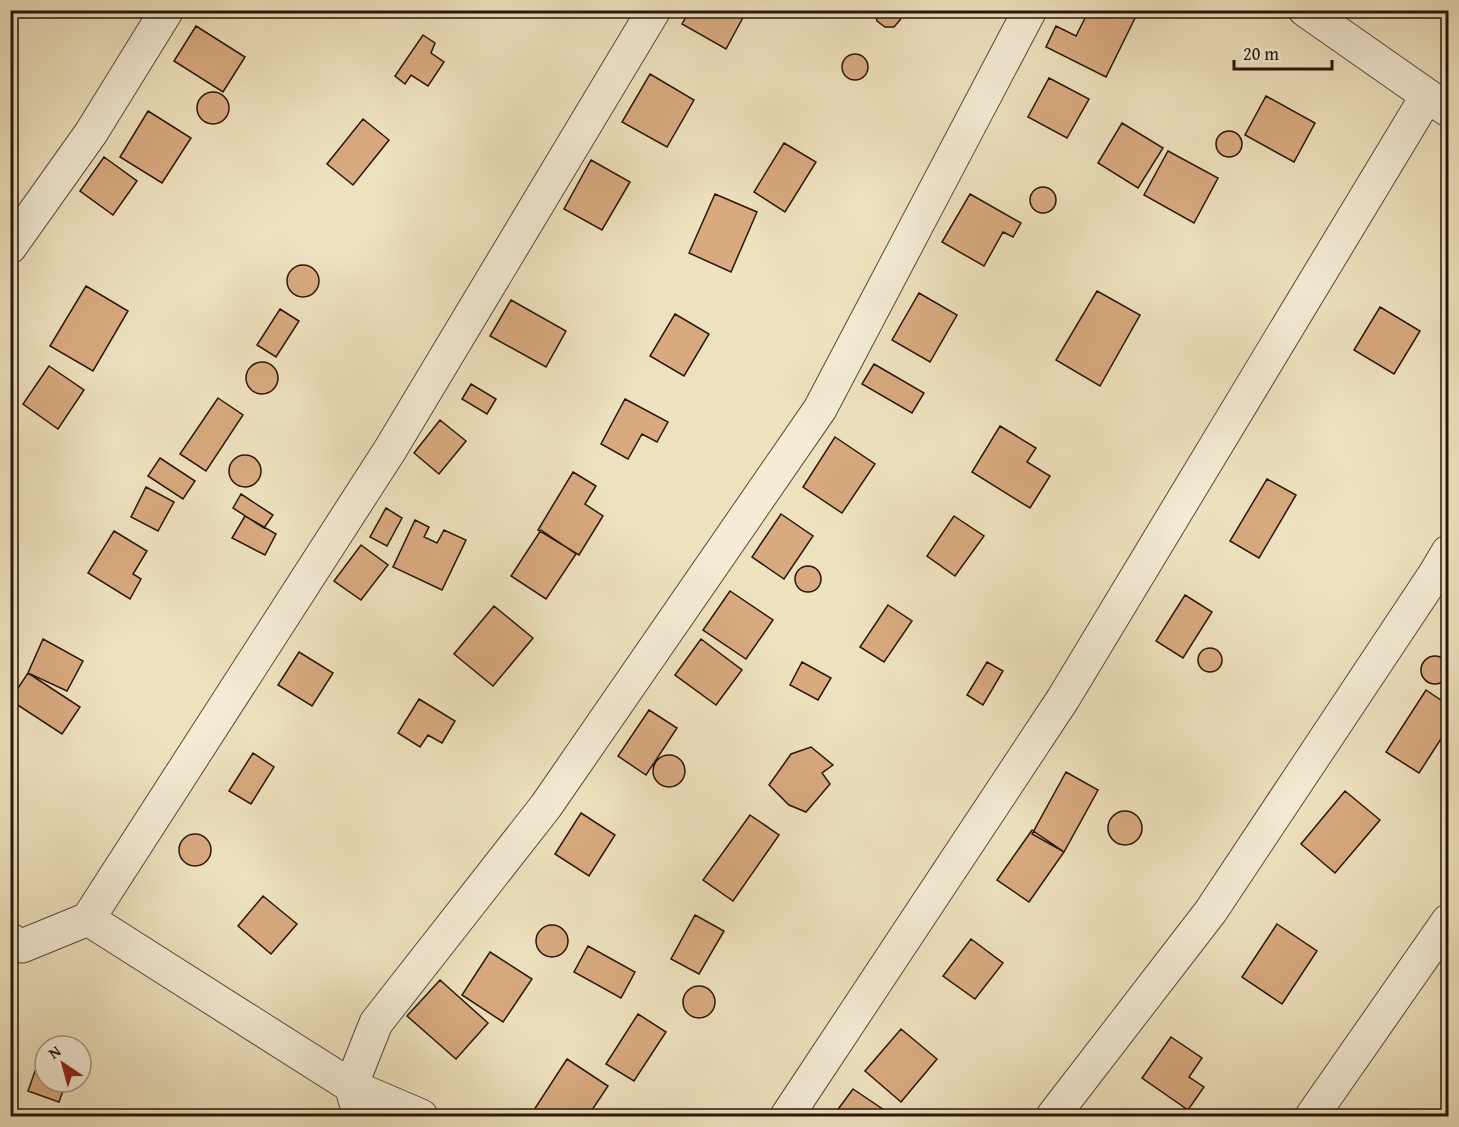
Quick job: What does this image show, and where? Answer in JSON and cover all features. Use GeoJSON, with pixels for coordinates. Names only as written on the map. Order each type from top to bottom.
{"type":"FeatureCollection","features":[{"type":"Feature","properties":{"kind":"street"},"geometry":{"type":"LineString","coordinates":[[10,247],[91,134],[167,10]]}},
{"type":"Feature","properties":{"kind":"street"},"geometry":{"type":"LineString","coordinates":[[10,940],[22,946],[88,919],[390,450],[654,10]]}},
{"type":"Feature","properties":{"kind":"street"},"geometry":{"type":"LineString","coordinates":[[355,1101],[376,1023],[546,806],[820,408],[1030,10]]}},
{"type":"Feature","properties":{"kind":"street"},"geometry":{"type":"LineString","coordinates":[[787,1116],[1063,699],[1438,103],[1305,10]]}},
{"type":"Feature","properties":{"kind":"street"},"geometry":{"type":"LineString","coordinates":[[1053,1116],[1211,911],[1449,552]]}},
{"type":"Feature","properties":{"kind":"street"},"geometry":{"type":"LineString","coordinates":[[88,919],[355,1101],[421,1116]]}},
{"type":"Feature","properties":{"kind":"street"},"geometry":{"type":"LineString","coordinates":[[1312,1116],[1449,921]]}},
{"type":"Feature","properties":{"kind":"building"},"geometry":{"type":"Polygon","coordinates":[[[690,10],[747,10],[726,49],[682,24],[690,10]]]}},
{"type":"Feature","properties":{"kind":"building"},"geometry":{"type":"Polygon","coordinates":[[[875,10],[902,10],[902,16],[894,27],[885,27],[877,21],[875,10]]]}},
{"type":"Feature","properties":{"kind":"building"},"geometry":{"type":"Polygon","coordinates":[[[1089,10],[1139,10],[1106,77],[1046,47],[1056,26],[1076,36],[1089,10]]]}},
{"type":"Feature","properties":{"kind":"building"},"geometry":{"type":"Polygon","coordinates":[[[196,26],[245,57],[223,92],[174,61],[196,26]]]}},
{"type":"Feature","properties":{"kind":"building"},"geometry":{"type":"Polygon","coordinates":[[[423,35],[435,43],[431,53],[444,62],[428,86],[411,75],[405,84],[395,76],[423,35]]]}},
{"type":"Feature","properties":{"kind":"building"},"geometry":{"type":"Polygon","coordinates":[[[855,54],[864,58],[868,67],[864,76],[855,80],[846,76],[842,67],[846,58],[855,54]]]}},
{"type":"Feature","properties":{"kind":"building"},"geometry":{"type":"Polygon","coordinates":[[[650,74],[694,100],[667,147],[622,122],[650,74]]]}},
{"type":"Feature","properties":{"kind":"building"},"geometry":{"type":"Polygon","coordinates":[[[1049,78],[1089,99],[1067,138],[1028,117],[1049,78]]]}},
{"type":"Feature","properties":{"kind":"building"},"geometry":{"type":"Polygon","coordinates":[[[213,92],[224,97],[229,108],[224,119],[213,124],[202,119],[197,108],[202,97],[213,92]]]}},
{"type":"Feature","properties":{"kind":"building"},"geometry":{"type":"Polygon","coordinates":[[[1266,96],[1315,123],[1294,162],[1245,135],[1266,96]]]}},
{"type":"Feature","properties":{"kind":"building"},"geometry":{"type":"Polygon","coordinates":[[[148,111],[191,138],[162,183],[120,157],[148,111]]]}},
{"type":"Feature","properties":{"kind":"building"},"geometry":{"type":"Polygon","coordinates":[[[363,119],[389,140],[353,185],[327,164],[363,119]]]}},
{"type":"Feature","properties":{"kind":"building"},"geometry":{"type":"Polygon","coordinates":[[[1122,123],[1163,148],[1138,188],[1098,163],[1122,123]]]}},
{"type":"Feature","properties":{"kind":"building"},"geometry":{"type":"Polygon","coordinates":[[[1229,131],[1238,135],[1242,144],[1238,153],[1229,157],[1220,153],[1216,144],[1220,135],[1229,131]]]}},
{"type":"Feature","properties":{"kind":"building"},"geometry":{"type":"Polygon","coordinates":[[[784,143],[816,162],[785,212],[754,192],[784,143]]]}},
{"type":"Feature","properties":{"kind":"building"},"geometry":{"type":"Polygon","coordinates":[[[1168,151],[1218,178],[1194,223],[1144,195],[1168,151]]]}},
{"type":"Feature","properties":{"kind":"building"},"geometry":{"type":"Polygon","coordinates":[[[104,157],[137,181],[113,215],[80,191],[104,157]]]}},
{"type":"Feature","properties":{"kind":"building"},"geometry":{"type":"Polygon","coordinates":[[[591,160],[630,182],[602,230],[564,209],[591,160]]]}},
{"type":"Feature","properties":{"kind":"building"},"geometry":{"type":"Polygon","coordinates":[[[1043,187],[1052,191],[1056,200],[1052,209],[1043,213],[1034,209],[1030,200],[1034,191],[1043,187]]]}},
{"type":"Feature","properties":{"kind":"building"},"geometry":{"type":"Polygon","coordinates":[[[715,194],[757,212],[731,272],[689,253],[715,194]]]}},
{"type":"Feature","properties":{"kind":"building"},"geometry":{"type":"Polygon","coordinates":[[[970,194],[1021,223],[1013,237],[1003,232],[984,266],[942,242],[970,194]]]}},
{"type":"Feature","properties":{"kind":"building"},"geometry":{"type":"Polygon","coordinates":[[[303,265],[314,270],[319,281],[314,292],[303,297],[292,292],[287,281],[292,270],[303,265]]]}},
{"type":"Feature","properties":{"kind":"building"},"geometry":{"type":"Polygon","coordinates":[[[86,286],[128,311],[93,371],[50,346],[86,286]]]}},
{"type":"Feature","properties":{"kind":"building"},"geometry":{"type":"Polygon","coordinates":[[[1097,291],[1140,315],[1100,386],[1056,360],[1097,291]]]}},
{"type":"Feature","properties":{"kind":"building"},"geometry":{"type":"Polygon","coordinates":[[[919,293],[957,315],[930,362],[892,340],[919,293]]]}},
{"type":"Feature","properties":{"kind":"building"},"geometry":{"type":"Polygon","coordinates":[[[511,300],[566,331],[546,367],[490,336],[511,300]]]}},
{"type":"Feature","properties":{"kind":"building"},"geometry":{"type":"Polygon","coordinates":[[[1380,307],[1420,331],[1394,374],[1354,350],[1380,307]]]}},
{"type":"Feature","properties":{"kind":"building"},"geometry":{"type":"Polygon","coordinates":[[[280,309],[299,321],[276,357],[257,345],[280,309]]]}},
{"type":"Feature","properties":{"kind":"building"},"geometry":{"type":"Polygon","coordinates":[[[675,314],[709,334],[684,376],[650,356],[675,314]]]}},
{"type":"Feature","properties":{"kind":"building"},"geometry":{"type":"Polygon","coordinates":[[[262,362],[273,367],[278,378],[273,389],[262,394],[251,389],[246,378],[251,367],[262,362]]]}},
{"type":"Feature","properties":{"kind":"building"},"geometry":{"type":"Polygon","coordinates":[[[874,364],[924,393],[912,413],[862,384],[874,364]]]}},
{"type":"Feature","properties":{"kind":"building"},"geometry":{"type":"Polygon","coordinates":[[[49,366],[84,390],[58,429],[23,404],[49,366]]]}},
{"type":"Feature","properties":{"kind":"building"},"geometry":{"type":"Polygon","coordinates":[[[471,384],[496,399],[487,414],[462,399],[471,384]]]}},
{"type":"Feature","properties":{"kind":"building"},"geometry":{"type":"Polygon","coordinates":[[[218,398],[243,415],[206,471],[180,454],[218,398]]]}},
{"type":"Feature","properties":{"kind":"building"},"geometry":{"type":"Polygon","coordinates":[[[625,399],[668,422],[657,442],[642,434],[628,459],[601,444],[625,399]]]}},
{"type":"Feature","properties":{"kind":"building"},"geometry":{"type":"Polygon","coordinates":[[[440,420],[466,441],[439,474],[414,453],[440,420]]]}},
{"type":"Feature","properties":{"kind":"building"},"geometry":{"type":"Polygon","coordinates":[[[1000,426],[1036,448],[1027,462],[1050,476],[1030,508],[972,472],[1000,426]]]}},
{"type":"Feature","properties":{"kind":"building"},"geometry":{"type":"Polygon","coordinates":[[[835,437],[875,464],[842,513],[803,487],[835,437]]]}},
{"type":"Feature","properties":{"kind":"building"},"geometry":{"type":"Polygon","coordinates":[[[245,455],[256,460],[261,471],[256,482],[245,487],[234,482],[229,471],[234,460],[245,455]]]}},
{"type":"Feature","properties":{"kind":"building"},"geometry":{"type":"Polygon","coordinates":[[[160,458],[195,481],[183,499],[148,476],[160,458]]]}},
{"type":"Feature","properties":{"kind":"building"},"geometry":{"type":"Polygon","coordinates":[[[573,472],[596,486],[585,504],[603,516],[579,555],[538,530],[573,472]]]}},
{"type":"Feature","properties":{"kind":"building"},"geometry":{"type":"Polygon","coordinates":[[[1267,479],[1296,495],[1259,558],[1230,541],[1267,479]]]}},
{"type":"Feature","properties":{"kind":"building"},"geometry":{"type":"Polygon","coordinates":[[[146,487],[174,502],[158,531],[131,517],[146,487]]]}},
{"type":"Feature","properties":{"kind":"building"},"geometry":{"type":"Polygon","coordinates":[[[241,494],[273,515],[264,528],[233,508],[241,494]]]}},
{"type":"Feature","properties":{"kind":"building"},"geometry":{"type":"Polygon","coordinates":[[[386,508],[402,518],[387,546],[370,537],[386,508]]]}},
{"type":"Feature","properties":{"kind":"building"},"geometry":{"type":"Polygon","coordinates":[[[781,514],[813,536],[784,579],[752,557],[781,514]]]}},
{"type":"Feature","properties":{"kind":"building"},"geometry":{"type":"Polygon","coordinates":[[[245,516],[276,534],[265,555],[232,538],[245,516]]]}},
{"type":"Feature","properties":{"kind":"building"},"geometry":{"type":"Polygon","coordinates":[[[954,516],[984,536],[955,576],[927,556],[954,516]]]}},
{"type":"Feature","properties":{"kind":"building"},"geometry":{"type":"Polygon","coordinates":[[[415,520],[429,527],[424,537],[437,543],[444,530],[466,540],[442,590],[393,567],[415,520]]]}},
{"type":"Feature","properties":{"kind":"building"},"geometry":{"type":"Polygon","coordinates":[[[541,530],[576,554],[546,599],[511,576],[541,530]]]}},
{"type":"Feature","properties":{"kind":"building"},"geometry":{"type":"Polygon","coordinates":[[[114,531],[147,551],[133,574],[141,579],[130,599],[88,573],[114,531]]]}},
{"type":"Feature","properties":{"kind":"building"},"geometry":{"type":"Polygon","coordinates":[[[361,545],[388,565],[361,600],[334,581],[361,545]]]}},
{"type":"Feature","properties":{"kind":"building"},"geometry":{"type":"Polygon","coordinates":[[[808,566],[817,570],[821,579],[817,588],[808,592],[799,588],[795,579],[799,570],[808,566]]]}},
{"type":"Feature","properties":{"kind":"building"},"geometry":{"type":"Polygon","coordinates":[[[730,591],[773,620],[746,659],[703,630],[730,591]]]}},
{"type":"Feature","properties":{"kind":"building"},"geometry":{"type":"Polygon","coordinates":[[[1185,595],[1212,612],[1183,658],[1156,641],[1185,595]]]}},
{"type":"Feature","properties":{"kind":"building"},"geometry":{"type":"Polygon","coordinates":[[[888,605],[912,621],[884,662],[860,647],[888,605]]]}},
{"type":"Feature","properties":{"kind":"building"},"geometry":{"type":"Polygon","coordinates":[[[494,606],[533,638],[493,686],[454,654],[494,606]]]}},
{"type":"Feature","properties":{"kind":"building"},"geometry":{"type":"Polygon","coordinates":[[[43,639],[83,661],[67,691],[28,673],[43,639]]]}},
{"type":"Feature","properties":{"kind":"building"},"geometry":{"type":"Polygon","coordinates":[[[701,639],[742,670],[716,705],[675,675],[701,639]]]}},
{"type":"Feature","properties":{"kind":"building"},"geometry":{"type":"Polygon","coordinates":[[[1210,648],[1219,651],[1222,660],[1219,669],[1210,672],[1201,669],[1198,660],[1201,651],[1210,648]]]}},
{"type":"Feature","properties":{"kind":"building"},"geometry":{"type":"Polygon","coordinates":[[[299,652],[333,673],[312,706],[278,685],[299,652]]]}},
{"type":"Feature","properties":{"kind":"building"},"geometry":{"type":"Polygon","coordinates":[[[1435,656],[1445,660],[1449,670],[1445,680],[1435,684],[1425,680],[1421,670],[1425,660],[1435,656]]]}},
{"type":"Feature","properties":{"kind":"building"},"geometry":{"type":"Polygon","coordinates":[[[802,662],[831,678],[818,700],[790,685],[802,662]]]}},
{"type":"Feature","properties":{"kind":"building"},"geometry":{"type":"Polygon","coordinates":[[[987,662],[1003,671],[983,705],[967,695],[987,662]]]}},
{"type":"Feature","properties":{"kind":"building"},"geometry":{"type":"Polygon","coordinates":[[[28,673],[80,707],[62,734],[10,700],[28,673]]]}},
{"type":"Feature","properties":{"kind":"building"},"geometry":{"type":"Polygon","coordinates":[[[1426,690],[1448,705],[1448,728],[1419,773],[1386,752],[1426,690]]]}},
{"type":"Feature","properties":{"kind":"building"},"geometry":{"type":"Polygon","coordinates":[[[419,699],[455,721],[442,743],[428,735],[420,747],[398,733],[419,699]]]}},
{"type":"Feature","properties":{"kind":"building"},"geometry":{"type":"Polygon","coordinates":[[[649,710],[677,728],[646,775],[618,756],[649,710]]]}},
{"type":"Feature","properties":{"kind":"building"},"geometry":{"type":"Polygon","coordinates":[[[811,747],[833,765],[822,773],[830,784],[806,812],[789,805],[769,785],[791,754],[811,747]]]}},
{"type":"Feature","properties":{"kind":"building"},"geometry":{"type":"Polygon","coordinates":[[[253,753],[274,767],[251,804],[229,791],[253,753]]]}},
{"type":"Feature","properties":{"kind":"building"},"geometry":{"type":"Polygon","coordinates":[[[669,755],[680,760],[685,771],[680,782],[669,787],[658,782],[653,771],[658,760],[669,755]]]}},
{"type":"Feature","properties":{"kind":"building"},"geometry":{"type":"Polygon","coordinates":[[[1066,772],[1098,790],[1064,852],[1032,834],[1066,772]]]}},
{"type":"Feature","properties":{"kind":"building"},"geometry":{"type":"Polygon","coordinates":[[[1345,791],[1380,820],[1335,873],[1301,844],[1345,791]]]}},
{"type":"Feature","properties":{"kind":"building"},"geometry":{"type":"Polygon","coordinates":[[[1125,811],[1137,816],[1142,828],[1137,840],[1125,845],[1113,840],[1108,828],[1113,816],[1125,811]]]}},
{"type":"Feature","properties":{"kind":"building"},"geometry":{"type":"Polygon","coordinates":[[[581,813],[615,835],[589,876],[555,854],[581,813]]]}},
{"type":"Feature","properties":{"kind":"building"},"geometry":{"type":"Polygon","coordinates":[[[750,815],[779,835],[733,901],[703,880],[750,815]]]}},
{"type":"Feature","properties":{"kind":"building"},"geometry":{"type":"Polygon","coordinates":[[[1032,830],[1064,852],[1029,902],[997,880],[1032,830]]]}},
{"type":"Feature","properties":{"kind":"building"},"geometry":{"type":"Polygon","coordinates":[[[195,834],[206,839],[211,850],[206,861],[195,866],[184,861],[179,850],[184,839],[195,834]]]}},
{"type":"Feature","properties":{"kind":"building"},"geometry":{"type":"Polygon","coordinates":[[[263,896],[297,924],[271,954],[238,926],[263,896]]]}},
{"type":"Feature","properties":{"kind":"building"},"geometry":{"type":"Polygon","coordinates":[[[695,915],[724,931],[699,974],[671,959],[695,915]]]}},
{"type":"Feature","properties":{"kind":"building"},"geometry":{"type":"Polygon","coordinates":[[[1277,924],[1317,951],[1282,1004],[1242,977],[1277,924]]]}},
{"type":"Feature","properties":{"kind":"building"},"geometry":{"type":"Polygon","coordinates":[[[552,925],[563,930],[568,941],[563,952],[552,957],[541,952],[536,941],[541,930],[552,925]]]}},
{"type":"Feature","properties":{"kind":"building"},"geometry":{"type":"Polygon","coordinates":[[[971,939],[1003,963],[975,999],[943,976],[971,939]]]}},
{"type":"Feature","properties":{"kind":"building"},"geometry":{"type":"Polygon","coordinates":[[[588,946],[635,972],[621,998],[574,972],[588,946]]]}},
{"type":"Feature","properties":{"kind":"building"},"geometry":{"type":"Polygon","coordinates":[[[490,952],[532,979],[503,1022],[462,995],[490,952]]]}},
{"type":"Feature","properties":{"kind":"building"},"geometry":{"type":"Polygon","coordinates":[[[440,980],[488,1023],[456,1059],[407,1016],[440,980]]]}},
{"type":"Feature","properties":{"kind":"building"},"geometry":{"type":"Polygon","coordinates":[[[699,986],[710,991],[715,1002],[710,1013],[699,1018],[688,1013],[683,1002],[688,991],[699,986]]]}},
{"type":"Feature","properties":{"kind":"building"},"geometry":{"type":"Polygon","coordinates":[[[638,1014],[666,1032],[634,1081],[606,1064],[638,1014]]]}},
{"type":"Feature","properties":{"kind":"building"},"geometry":{"type":"Polygon","coordinates":[[[901,1029],[937,1059],[901,1102],[865,1071],[901,1029]]]}},
{"type":"Feature","properties":{"kind":"building"},"geometry":{"type":"Polygon","coordinates":[[[1171,1037],[1202,1058],[1189,1077],[1204,1087],[1188,1110],[1142,1078],[1171,1037]]]}},
{"type":"Feature","properties":{"kind":"building"},"geometry":{"type":"Polygon","coordinates":[[[567,1059],[608,1086],[588,1116],[537,1116],[532,1113],[567,1059]]]}},
{"type":"Feature","properties":{"kind":"building"},"geometry":{"type":"Polygon","coordinates":[[[33,1077],[33,1093],[28,1091],[33,1077]]]}},
{"type":"Feature","properties":{"kind":"building"},"geometry":{"type":"Polygon","coordinates":[[[853,1089],[893,1116],[833,1116],[853,1089]]]}},
{"type":"Feature","properties":{"kind":"building"},"geometry":{"type":"Polygon","coordinates":[[[36,1094],[62,1094],[59,1102],[36,1094]]]}}]}
